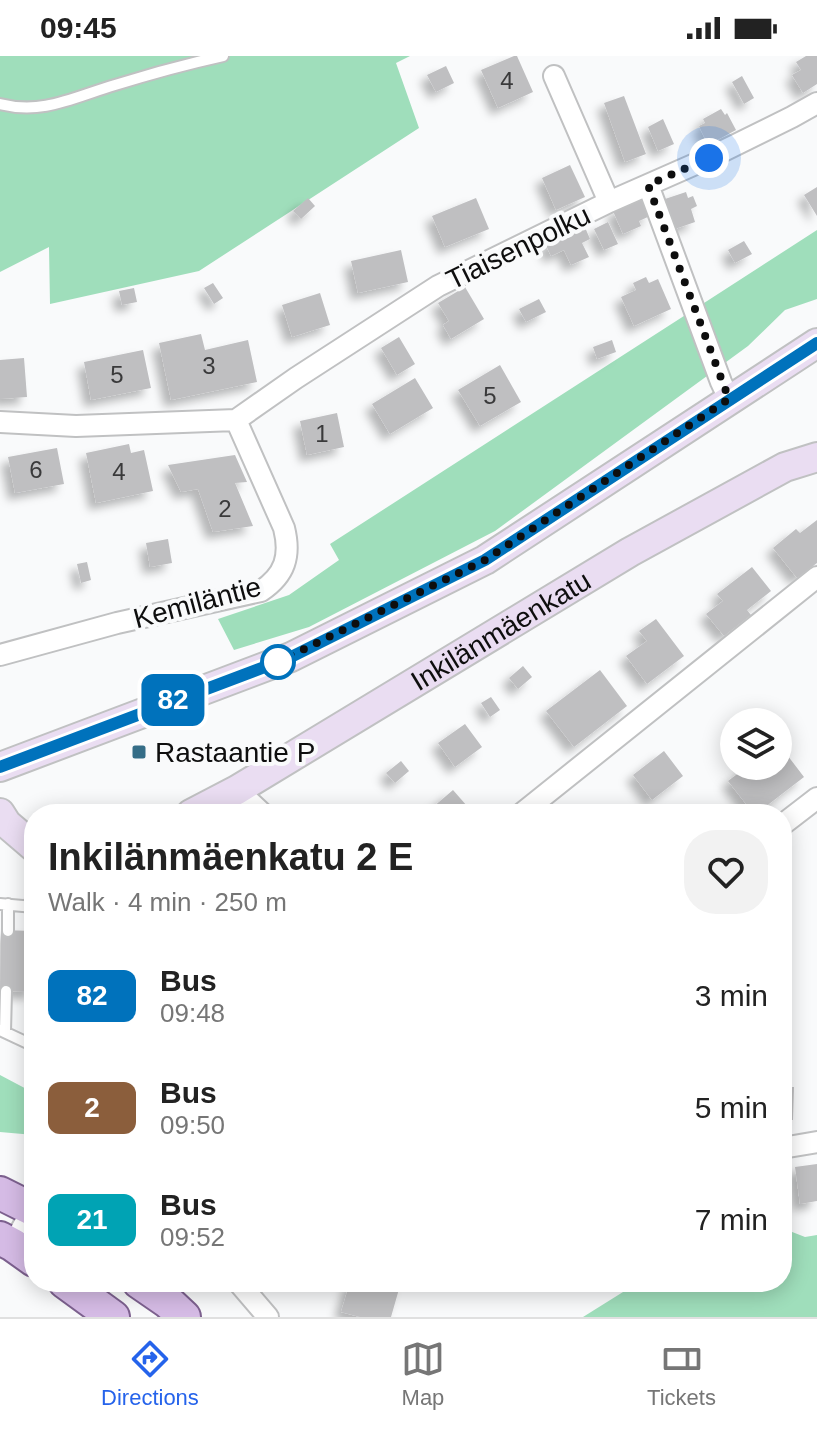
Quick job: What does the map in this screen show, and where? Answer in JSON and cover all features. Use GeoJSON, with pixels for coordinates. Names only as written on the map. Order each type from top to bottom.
{"type":"FeatureCollection","features":[{"type":"Feature","properties":{"kind":"main road"},"geometry":{"type":"LineString","coordinates":[[0,767],[291,657],[471,567],[817,343]]}},
{"type":"Feature","properties":{"kind":"main road","name":"Inkilänmäenkatu"},"geometry":{"type":"LineString","coordinates":[[210,804],[630,552],[785,467],[817,457]]}},
{"type":"Feature","properties":{"kind":"main road"},"geometry":{"type":"LineString","coordinates":[[0,813],[7,824],[24,838]]}},
{"type":"Feature","properties":{"kind":"main road"},"geometry":{"type":"LineString","coordinates":[[0,1193],[24,1204]]}},
{"type":"Feature","properties":{"kind":"main road"},"geometry":{"type":"LineString","coordinates":[[79,1292],[113,1317]]}},
{"type":"Feature","properties":{"kind":"main road"},"geometry":{"type":"LineString","coordinates":[[154,1292],[184,1317]]}},
{"type":"Feature","properties":{"kind":"street"},"geometry":{"type":"LineString","coordinates":[[554,76],[609,202]]}},
{"type":"Feature","properties":{"kind":"street","name":"Tiaisenpolku"},"geometry":{"type":"LineString","coordinates":[[236,420],[438,286],[609,202],[709,158],[817,103]]}},
{"type":"Feature","properties":{"kind":"street"},"geometry":{"type":"LineString","coordinates":[[648,185],[729,399]]}},
{"type":"Feature","properties":{"kind":"street"},"geometry":{"type":"LineString","coordinates":[[0,422],[76,426],[236,420]]}},
{"type":"Feature","properties":{"kind":"street","name":"Kemiläntie"},"geometry":{"type":"LineString","coordinates":[[0,655],[117,623],[261,591],[273,583],[281,573],[287,555],[287,541],[236,420]]}},
{"type":"Feature","properties":{"kind":"street"},"geometry":{"type":"LineString","coordinates":[[533,804],[817,577]]}},
{"type":"Feature","properties":{"kind":"street"},"geometry":{"type":"LineString","coordinates":[[237,790],[252,804]]}},
{"type":"Feature","properties":{"kind":"street"},"geometry":{"type":"LineString","coordinates":[[792,817],[817,798]]}},
{"type":"Feature","properties":{"kind":"street"},"geometry":{"type":"LineString","coordinates":[[792,1146],[817,1142]]}},
{"type":"Feature","properties":{"kind":"street"},"geometry":{"type":"LineString","coordinates":[[247,1292],[268,1317]]}},
{"type":"Feature","properties":{"kind":"lane"},"geometry":{"type":"LineString","coordinates":[[0,104],[34,109],[53,105],[223,56]]}},
{"type":"Feature","properties":{"kind":"lane"},"geometry":{"type":"LineString","coordinates":[[8,931],[4,904],[24,906]]}},
{"type":"Feature","properties":{"kind":"lane"},"geometry":{"type":"LineString","coordinates":[[6,991],[2,1031],[24,1041]]}},
{"type":"Feature","properties":{"kind":"green space"},"geometry":{"type":"Polygon","coordinates":[[[0,56],[410,56],[396,63],[419,128],[199,271],[50,304],[49,247],[0,272],[0,56]]]}},
{"type":"Feature","properties":{"kind":"green space"},"geometry":{"type":"Polygon","coordinates":[[[659,191],[704,303],[817,230],[817,299],[785,310],[748,346],[495,531],[309,627],[234,650],[218,619],[289,595],[339,560],[330,544],[687,314],[641,198],[659,191]]]}},
{"type":"Feature","properties":{"kind":"green space"},"geometry":{"type":"Polygon","coordinates":[[[0,1075],[24,1088],[24,1134],[0,1132],[0,1075]]]}},
{"type":"Feature","properties":{"kind":"green space"},"geometry":{"type":"Polygon","coordinates":[[[792,1232],[805,1237],[817,1235],[817,1317],[583,1317],[623,1292],[792,1292],[792,1232]]]}},
{"type":"Feature","properties":{"kind":"building"},"geometry":{"type":"Polygon","coordinates":[[[517,56],[533,92],[498,108],[481,70],[517,56]]]}},
{"type":"Feature","properties":{"kind":"building"},"geometry":{"type":"Polygon","coordinates":[[[806,56],[817,56],[817,84],[803,93],[792,75],[801,70],[796,62],[806,56]]]}},
{"type":"Feature","properties":{"kind":"building"},"geometry":{"type":"Polygon","coordinates":[[[446,66],[454,83],[436,92],[427,75],[446,66]]]}},
{"type":"Feature","properties":{"kind":"building"},"geometry":{"type":"Polygon","coordinates":[[[742,76],[754,98],[744,104],[732,82],[742,76]]]}},
{"type":"Feature","properties":{"kind":"building"},"geometry":{"type":"Polygon","coordinates":[[[624,96],[646,154],[625,162],[604,103],[624,96]]]}},
{"type":"Feature","properties":{"kind":"building"},"geometry":{"type":"Polygon","coordinates":[[[721,109],[725,115],[727,113],[736,130],[708,145],[699,126],[705,123],[703,119],[721,109]]]}},
{"type":"Feature","properties":{"kind":"building"},"geometry":{"type":"Polygon","coordinates":[[[663,119],[674,144],[658,151],[648,127],[663,119]]]}},
{"type":"Feature","properties":{"kind":"building"},"geometry":{"type":"Polygon","coordinates":[[[570,165],[585,197],[556,210],[542,178],[570,165]]]}},
{"type":"Feature","properties":{"kind":"building"},"geometry":{"type":"Polygon","coordinates":[[[817,187],[817,216],[804,195],[817,187]]]}},
{"type":"Feature","properties":{"kind":"building"},"geometry":{"type":"Polygon","coordinates":[[[686,192],[688,198],[693,196],[697,206],[691,209],[695,222],[675,229],[665,199],[686,192]]]}},
{"type":"Feature","properties":{"kind":"building"},"geometry":{"type":"Polygon","coordinates":[[[308,198],[315,206],[301,219],[293,211],[308,198]]]}},
{"type":"Feature","properties":{"kind":"building"},"geometry":{"type":"Polygon","coordinates":[[[476,198],[489,229],[445,247],[432,216],[476,198]]]}},
{"type":"Feature","properties":{"kind":"building"},"geometry":{"type":"Polygon","coordinates":[[[642,198],[650,216],[639,221],[641,226],[623,234],[613,211],[642,198]]]}},
{"type":"Feature","properties":{"kind":"building"},"geometry":{"type":"Polygon","coordinates":[[[608,222],[618,244],[604,250],[594,229],[608,222]]]}},
{"type":"Feature","properties":{"kind":"building"},"geometry":{"type":"Polygon","coordinates":[[[584,225],[590,239],[582,243],[589,257],[571,265],[564,250],[551,256],[545,243],[584,225]]]}},
{"type":"Feature","properties":{"kind":"building"},"geometry":{"type":"Polygon","coordinates":[[[744,241],[752,254],[735,263],[728,250],[744,241]]]}},
{"type":"Feature","properties":{"kind":"building"},"geometry":{"type":"Polygon","coordinates":[[[401,250],[408,282],[358,293],[351,261],[401,250]]]}},
{"type":"Feature","properties":{"kind":"building"},"geometry":{"type":"Polygon","coordinates":[[[646,277],[649,283],[658,279],[671,309],[634,326],[621,297],[636,290],[633,283],[646,277]]]}},
{"type":"Feature","properties":{"kind":"building"},"geometry":{"type":"Polygon","coordinates":[[[213,283],[223,298],[214,304],[204,288],[213,283]]]}},
{"type":"Feature","properties":{"kind":"building"},"geometry":{"type":"Polygon","coordinates":[[[465,287],[484,319],[451,339],[443,325],[449,321],[438,303],[465,287]]]}},
{"type":"Feature","properties":{"kind":"building"},"geometry":{"type":"Polygon","coordinates":[[[134,288],[137,302],[122,305],[119,291],[134,288]]]}},
{"type":"Feature","properties":{"kind":"building"},"geometry":{"type":"Polygon","coordinates":[[[320,293],[330,325],[292,337],[282,305],[320,293]]]}},
{"type":"Feature","properties":{"kind":"building"},"geometry":{"type":"Polygon","coordinates":[[[539,299],[546,312],[526,322],[519,309],[539,299]]]}},
{"type":"Feature","properties":{"kind":"building"},"geometry":{"type":"Polygon","coordinates":[[[201,334],[205,350],[248,340],[257,382],[171,400],[159,343],[201,334]]]}},
{"type":"Feature","properties":{"kind":"building"},"geometry":{"type":"Polygon","coordinates":[[[399,337],[415,364],[397,375],[381,348],[399,337]]]}},
{"type":"Feature","properties":{"kind":"building"},"geometry":{"type":"Polygon","coordinates":[[[612,340],[616,352],[597,359],[593,347],[612,340]]]}},
{"type":"Feature","properties":{"kind":"building"},"geometry":{"type":"Polygon","coordinates":[[[143,350],[151,388],[91,400],[84,362],[143,350]]]}},
{"type":"Feature","properties":{"kind":"building"},"geometry":{"type":"Polygon","coordinates":[[[24,358],[27,397],[0,399],[0,360],[24,358]]]}},
{"type":"Feature","properties":{"kind":"building"},"geometry":{"type":"Polygon","coordinates":[[[500,365],[521,402],[480,426],[458,390],[500,365]]]}},
{"type":"Feature","properties":{"kind":"building"},"geometry":{"type":"Polygon","coordinates":[[[415,378],[433,408],[390,434],[372,404],[415,378]]]}},
{"type":"Feature","properties":{"kind":"building"},"geometry":{"type":"Polygon","coordinates":[[[337,413],[344,447],[307,455],[300,421],[337,413]]]}},
{"type":"Feature","properties":{"kind":"building"},"geometry":{"type":"Polygon","coordinates":[[[129,444],[131,453],[144,450],[153,491],[96,503],[86,453],[129,444]]]}},
{"type":"Feature","properties":{"kind":"building"},"geometry":{"type":"Polygon","coordinates":[[[57,448],[64,484],[15,493],[8,457],[57,448]]]}},
{"type":"Feature","properties":{"kind":"building"},"geometry":{"type":"Polygon","coordinates":[[[235,455],[247,482],[235,483],[253,526],[213,532],[198,489],[181,492],[168,465],[235,455]]]}},
{"type":"Feature","properties":{"kind":"building"},"geometry":{"type":"Polygon","coordinates":[[[817,520],[817,563],[797,578],[773,548],[796,529],[800,533],[817,520]]]}},
{"type":"Feature","properties":{"kind":"building"},"geometry":{"type":"Polygon","coordinates":[[[168,539],[172,563],[150,567],[146,543],[168,539]]]}},
{"type":"Feature","properties":{"kind":"building"},"geometry":{"type":"Polygon","coordinates":[[[87,562],[91,580],[81,583],[77,564],[87,562]]]}},
{"type":"Feature","properties":{"kind":"building"},"geometry":{"type":"Polygon","coordinates":[[[752,567],[771,591],[747,610],[751,615],[724,636],[706,614],[723,601],[717,594],[752,567]]]}},
{"type":"Feature","properties":{"kind":"building"},"geometry":{"type":"Polygon","coordinates":[[[656,619],[684,656],[647,684],[626,656],[647,641],[639,631],[656,619]]]}},
{"type":"Feature","properties":{"kind":"building"},"geometry":{"type":"Polygon","coordinates":[[[523,666],[532,677],[518,689],[509,678],[523,666]]]}},
{"type":"Feature","properties":{"kind":"building"},"geometry":{"type":"Polygon","coordinates":[[[600,670],[627,706],[574,747],[546,711],[600,670]]]}},
{"type":"Feature","properties":{"kind":"building"},"geometry":{"type":"Polygon","coordinates":[[[491,697],[500,710],[490,717],[481,703],[491,697]]]}},
{"type":"Feature","properties":{"kind":"building"},"geometry":{"type":"Polygon","coordinates":[[[465,724],[482,747],[455,767],[438,743],[465,724]]]}},
{"type":"Feature","properties":{"kind":"building"},"geometry":{"type":"Polygon","coordinates":[[[664,751],[683,776],[652,800],[633,775],[664,751]]]}},
{"type":"Feature","properties":{"kind":"building"},"geometry":{"type":"Polygon","coordinates":[[[401,761],[409,771],[395,783],[386,773],[401,761]]]}},
{"type":"Feature","properties":{"kind":"building"},"geometry":{"type":"Polygon","coordinates":[[[792,761],[804,777],[769,804],[746,804],[728,781],[792,780],[792,761]]]}},
{"type":"Feature","properties":{"kind":"building"},"geometry":{"type":"Polygon","coordinates":[[[453,790],[465,804],[437,804],[453,790]]]}},
{"type":"Feature","properties":{"kind":"building"},"geometry":{"type":"Polygon","coordinates":[[[1,930],[24,931],[24,992],[0,991],[1,930]]]}},
{"type":"Feature","properties":{"kind":"building"},"geometry":{"type":"Polygon","coordinates":[[[792,1087],[794,1087],[793,1120],[792,1087]]]}},
{"type":"Feature","properties":{"kind":"building"},"geometry":{"type":"Polygon","coordinates":[[[817,1164],[817,1201],[800,1204],[795,1167],[817,1164]]]}},
{"type":"Feature","properties":{"kind":"building"},"geometry":{"type":"Polygon","coordinates":[[[347,1292],[398,1292],[391,1317],[360,1317],[341,1312],[347,1292]]]}},
{"type":"Feature","properties":{"kind":"bus line","name":"82"},"geometry":{"type":"LineString","coordinates":[[0,767],[291,657],[485,560],[817,343]]}},
{"type":"Feature","properties":{"kind":"place","name":"Rastaantie P"},"geometry":{"type":"Point","coordinates":[139,752]}},
{"type":"Feature","properties":{"kind":"route"},"geometry":{"type":"LineString","coordinates":[[278,662],[485,560],[729,399],[648,185],[709,158]]}}]}
